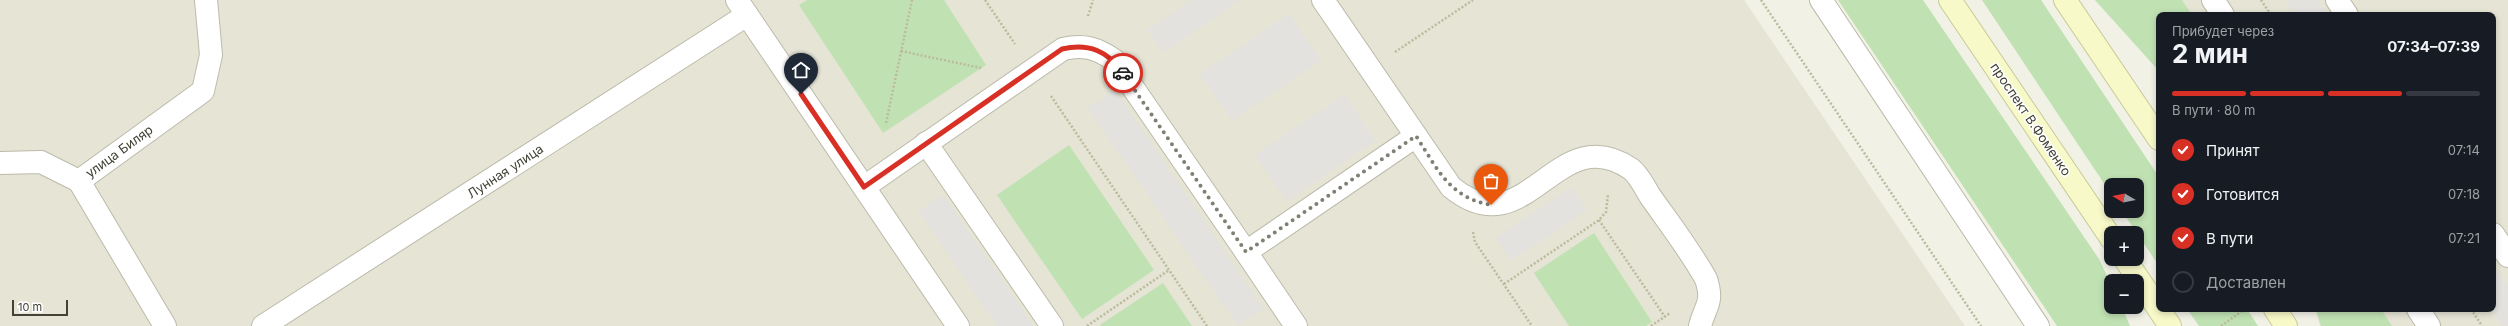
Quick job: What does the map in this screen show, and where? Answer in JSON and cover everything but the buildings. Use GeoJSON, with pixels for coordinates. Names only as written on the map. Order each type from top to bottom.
{"type":"FeatureCollection","features":[{"type":"Feature","properties":{"kind":"main road","name":"проспект В.Фоменко"},"geometry":{"type":"LineString","coordinates":[[1950,0],[2104,228]]}},
{"type":"Feature","properties":{"kind":"main road"},"geometry":{"type":"LineString","coordinates":[[2065,0],[2156,135]]}},
{"type":"Feature","properties":{"kind":"main road"},"geometry":{"type":"LineString","coordinates":[[2130,266],[2156,305]]}},
{"type":"Feature","properties":{"kind":"main road"},"geometry":{"type":"LineString","coordinates":[[2161,312],[2170,326]]}},
{"type":"Feature","properties":{"kind":"main road"},"geometry":{"type":"LineString","coordinates":[[2277,312],[2286,326]]}},
{"type":"Feature","properties":{"kind":"street","name":"улица Биляр"},"geometry":{"type":"LineString","coordinates":[[165,326],[79,181],[203,91],[211,55],[206,0]]}},
{"type":"Feature","properties":{"kind":"street"},"geometry":{"type":"LineString","coordinates":[[1323,0],[1451,187],[1462,196],[1475,202],[1491,205],[1512,201],[1572,161],[1587,157],[1610,159],[1633,170],[1704,276],[1710,298],[1707,310],[1700,326]]}},
{"type":"Feature","properties":{"kind":"street"},"geometry":{"type":"LineString","coordinates":[[1821,0],[2038,326]]}},
{"type":"Feature","properties":{"kind":"street"},"geometry":{"type":"LineString","coordinates":[[2213,0],[2221,12]]}},
{"type":"Feature","properties":{"kind":"street"},"geometry":{"type":"LineString","coordinates":[[2337,0],[2345,12]]}},
{"type":"Feature","properties":{"kind":"street"},"geometry":{"type":"LineString","coordinates":[[742,8],[958,326]]}},
{"type":"Feature","properties":{"kind":"street","name":"Лунная улица"},"geometry":{"type":"LineString","coordinates":[[263,326],[742,8]]}},
{"type":"Feature","properties":{"kind":"street"},"geometry":{"type":"LineString","coordinates":[[864,187],[1062,49],[1074,46],[1088,47],[1101,51],[1114,60],[1296,326]]}},
{"type":"Feature","properties":{"kind":"street"},"geometry":{"type":"LineString","coordinates":[[1246,252],[1416,136]]}},
{"type":"Feature","properties":{"kind":"street"},"geometry":{"type":"LineString","coordinates":[[926,143],[1052,326]]}},
{"type":"Feature","properties":{"kind":"street"},"geometry":{"type":"LineString","coordinates":[[0,163],[41,162],[79,181]]}},
{"type":"Feature","properties":{"kind":"street"},"geometry":{"type":"LineString","coordinates":[[2496,238],[2508,256]]}},
{"type":"Feature","properties":{"kind":"street"},"geometry":{"type":"LineString","coordinates":[[2420,312],[2429,326]]}},
{"type":"Feature","properties":{"kind":"path"},"geometry":{"type":"LineString","coordinates":[[886,123],[912,0]]}},
{"type":"Feature","properties":{"kind":"path"},"geometry":{"type":"LineString","coordinates":[[985,0],[1028,73],[1169,270],[1207,326]]}},
{"type":"Feature","properties":{"kind":"path"},"geometry":{"type":"LineString","coordinates":[[1370,69],[1473,0]]}},
{"type":"Feature","properties":{"kind":"path"},"geometry":{"type":"LineString","coordinates":[[1761,0],[1981,326]]}},
{"type":"Feature","properties":{"kind":"path"},"geometry":{"type":"LineString","coordinates":[[2261,0],[2269,12]]}},
{"type":"Feature","properties":{"kind":"path"},"geometry":{"type":"LineString","coordinates":[[901,51],[1028,73]]}},
{"type":"Feature","properties":{"kind":"path"},"geometry":{"type":"LineString","coordinates":[[1504,284],[1599,220],[1607,208],[1610,159]]}},
{"type":"Feature","properties":{"kind":"path"},"geometry":{"type":"LineString","coordinates":[[1475,202],[1472,217],[1475,242],[1532,326]]}},
{"type":"Feature","properties":{"kind":"path"},"geometry":{"type":"LineString","coordinates":[[1599,220],[1665,317]]}},
{"type":"Feature","properties":{"kind":"path"},"geometry":{"type":"LineString","coordinates":[[1087,326],[1092,325],[1169,270]]}},
{"type":"Feature","properties":{"kind":"path"},"geometry":{"type":"LineString","coordinates":[[2220,326],[2241,312]]}},
{"type":"Feature","properties":{"kind":"path"},"geometry":{"type":"LineString","coordinates":[[2472,312],[2482,326]]}},
{"type":"Feature","properties":{"kind":"shaded area"},"geometry":{"type":"Polygon","coordinates":[[[0,0],[1744,0],[1965,326],[0,326],[0,0]]]}},
{"type":"Feature","properties":{"kind":"shaded area"},"geometry":{"type":"Polygon","coordinates":[[[1192,0],[1240,0],[1163,53],[1147,30],[1192,0]]]}},
{"type":"Feature","properties":{"kind":"shaded area"},"geometry":{"type":"Polygon","coordinates":[[[2095,0],[2508,0],[2508,326],[2320,326],[2316,312],[2496,312],[2496,12],[2156,12],[2156,68],[2095,0]]]}},
{"type":"Feature","properties":{"kind":"shaded area"},"geometry":{"type":"Polygon","coordinates":[[[2285,0],[2317,0],[2325,12],[2293,12],[2285,0]]]}},
{"type":"Feature","properties":{"kind":"shaded area"},"geometry":{"type":"Polygon","coordinates":[[[1289,14],[1321,60],[1232,121],[1200,74],[1289,14]]]}},
{"type":"Feature","properties":{"kind":"shaded area"},"geometry":{"type":"Polygon","coordinates":[[[1115,90],[1263,309],[1238,326],[1088,108],[1115,90]]]}},
{"type":"Feature","properties":{"kind":"shaded area"},"geometry":{"type":"Polygon","coordinates":[[[1345,94],[1375,141],[1287,201],[1255,155],[1345,94]]]}},
{"type":"Feature","properties":{"kind":"shaded area"},"geometry":{"type":"Polygon","coordinates":[[[1571,187],[1587,210],[1511,261],[1496,238],[1571,187]]]}},
{"type":"Feature","properties":{"kind":"shaded area"},"geometry":{"type":"Polygon","coordinates":[[[943,194],[1033,326],[997,326],[919,211],[943,194]]]}},
{"type":"Feature","properties":{"kind":"shaded area"},"geometry":{"type":"Polygon","coordinates":[[[2496,268],[2508,286],[2508,326],[2503,326],[2493,312],[2496,312],[2496,268]]]}},
{"type":"Feature","properties":{"kind":"green space"},"geometry":{"type":"Polygon","coordinates":[[[807,0],[944,0],[986,65],[883,133],[799,5],[807,0]]]}},
{"type":"Feature","properties":{"kind":"green space"},"geometry":{"type":"Polygon","coordinates":[[[1838,0],[1923,0],[2099,259],[2106,274],[2104,274],[2104,314],[2125,314],[2130,326],[2057,326],[1838,0]]]}},
{"type":"Feature","properties":{"kind":"green space"},"geometry":{"type":"Polygon","coordinates":[[[1982,0],[2041,0],[2156,172],[2156,262],[2144,244],[2144,226],[2132,226],[2127,218],[2144,218],[2144,178],[2104,178],[2104,183],[1982,0]]]}},
{"type":"Feature","properties":{"kind":"green space"},"geometry":{"type":"Polygon","coordinates":[[[2095,0],[2182,0],[2190,12],[2156,12],[2156,68],[2095,0]]]}},
{"type":"Feature","properties":{"kind":"green space"},"geometry":{"type":"Polygon","coordinates":[[[1069,145],[1154,270],[1082,319],[997,195],[1069,145]]]}},
{"type":"Feature","properties":{"kind":"green space"},"geometry":{"type":"Polygon","coordinates":[[[1594,233],[1652,322],[1646,326],[1569,326],[1534,273],[1594,233]]]}},
{"type":"Feature","properties":{"kind":"green space"},"geometry":{"type":"Polygon","coordinates":[[[1163,283],[1192,326],[1100,325],[1163,283]]]}},
{"type":"Feature","properties":{"kind":"green space"},"geometry":{"type":"Polygon","coordinates":[[[2189,312],[2249,312],[2258,326],[2199,326],[2189,312]]]}},
{"type":"Feature","properties":{"kind":"green space"},"geometry":{"type":"Polygon","coordinates":[[[2317,312],[2383,312],[2392,326],[2321,326],[2317,312]]]}},
{"type":"Feature","properties":{"kind":"way so far"},"geometry":{"type":"LineString","coordinates":[[1123,73],[1246,252],[1416,136],[1451,187],[1462,196],[1475,202],[1491,205]]}},
{"type":"Feature","properties":{"kind":"route"},"geometry":{"type":"LineString","coordinates":[[801,94],[864,187],[1062,49],[1074,46],[1088,47],[1101,51],[1114,60],[1123,73]]}}]}
